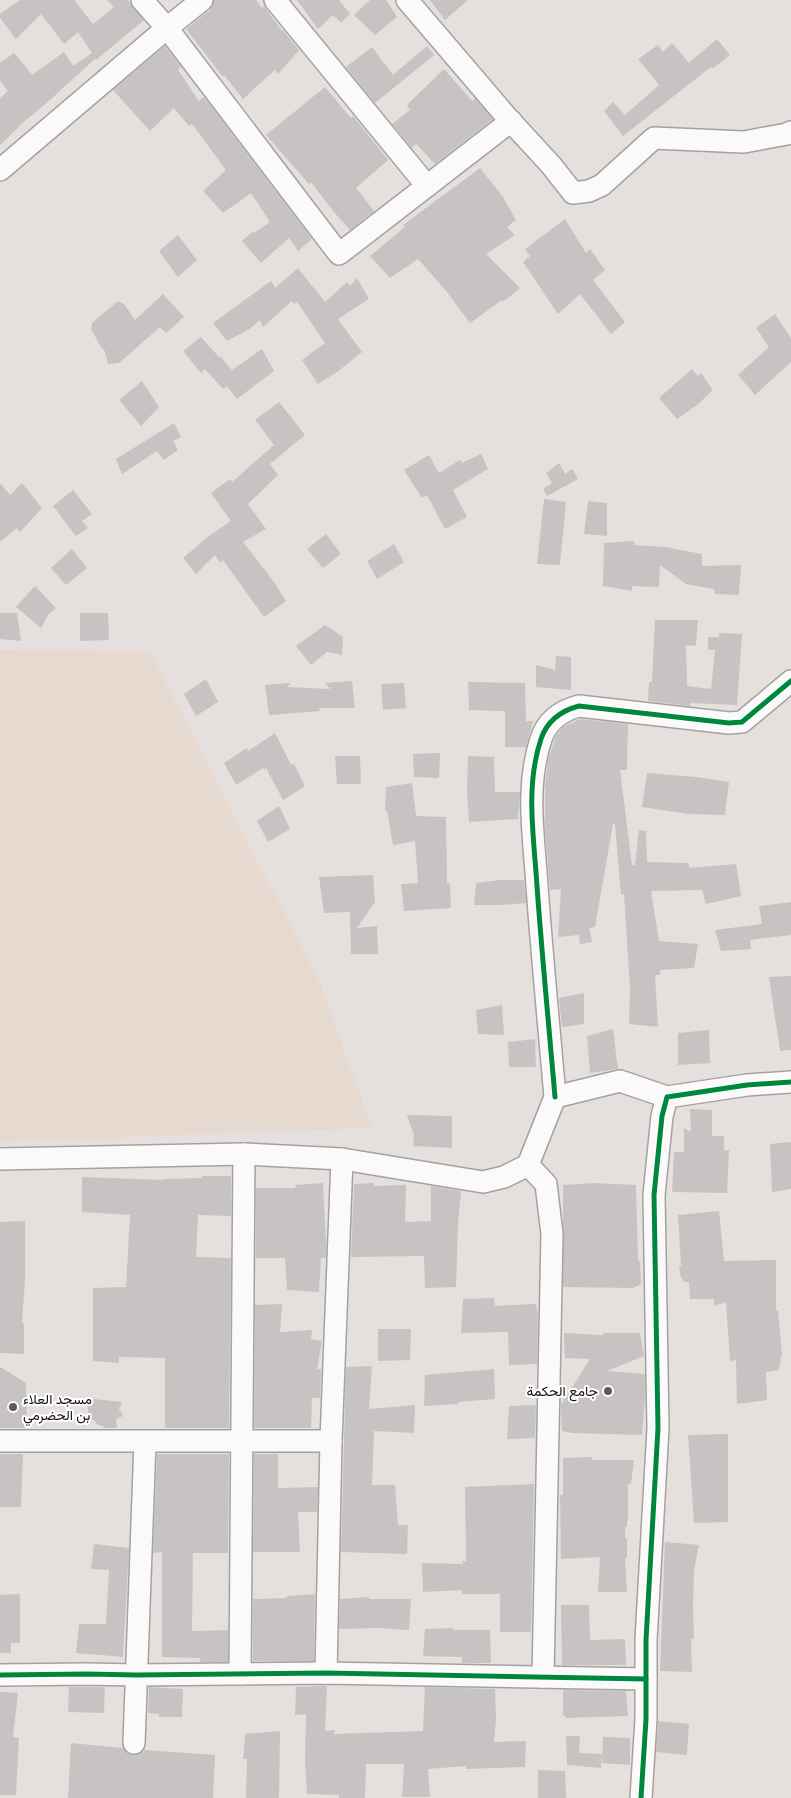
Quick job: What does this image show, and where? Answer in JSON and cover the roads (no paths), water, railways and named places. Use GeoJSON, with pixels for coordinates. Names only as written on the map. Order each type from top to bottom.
{"type":"FeatureCollection","features":[{"type":"Feature","properties":{"kind":"street"},"geometry":{"type":"LineString","coordinates":[[142,0],[167,28],[339,254],[511,121]]}},
{"type":"Feature","properties":{"kind":"street"},"geometry":{"type":"LineString","coordinates":[[0,170],[202,0]]}},
{"type":"Feature","properties":{"kind":"street"},"geometry":{"type":"LineString","coordinates":[[275,0],[427,186]]}},
{"type":"Feature","properties":{"kind":"street"},"geometry":{"type":"LineString","coordinates":[[407,0],[573,193],[589,191],[602,185],[654,138],[744,142],[791,132]]}},
{"type":"Feature","properties":{"kind":"street"},"geometry":{"type":"LineString","coordinates":[[0,1159],[244,1154],[342,1159],[483,1182],[504,1178],[528,1165],[555,1097],[542,957],[531,799],[532,772],[541,738],[551,721],[565,710],[579,706],[742,722],[791,682]]}},
{"type":"Feature","properties":{"kind":"street"},"geometry":{"type":"LineString","coordinates":[[555,1097],[620,1082],[667,1097],[747,1085],[791,1082]]}},
{"type":"Feature","properties":{"kind":"street"},"geometry":{"type":"LineString","coordinates":[[641,1798],[646,1719],[646,1640],[658,1428],[654,1195],[662,1116],[667,1097]]}},
{"type":"Feature","properties":{"kind":"street"},"geometry":{"type":"LineString","coordinates":[[240,1674],[244,1154]]}},
{"type":"Feature","properties":{"kind":"street"},"geometry":{"type":"LineString","coordinates":[[326,1673],[331,1441],[342,1159]]}},
{"type":"Feature","properties":{"kind":"street"},"geometry":{"type":"LineString","coordinates":[[528,1165],[546,1184],[552,1234],[543,1677]]}},
{"type":"Feature","properties":{"kind":"street"},"geometry":{"type":"LineString","coordinates":[[0,1441],[331,1441]]}},
{"type":"Feature","properties":{"kind":"street"},"geometry":{"type":"LineString","coordinates":[[134,1743],[145,1442]]}},
{"type":"Feature","properties":{"kind":"street"},"geometry":{"type":"LineString","coordinates":[[0,1675],[326,1673],[646,1679]]}},
{"type":"Feature","properties":{"kind":"place","name":"جامع الحكمة"},"geometry":{"type":"Point","coordinates":[608,1391]}},
{"type":"Feature","properties":{"kind":"place","name":"مسجد العلاء بن الحضرمي"},"geometry":{"type":"Point","coordinates":[13,1407]}}]}
